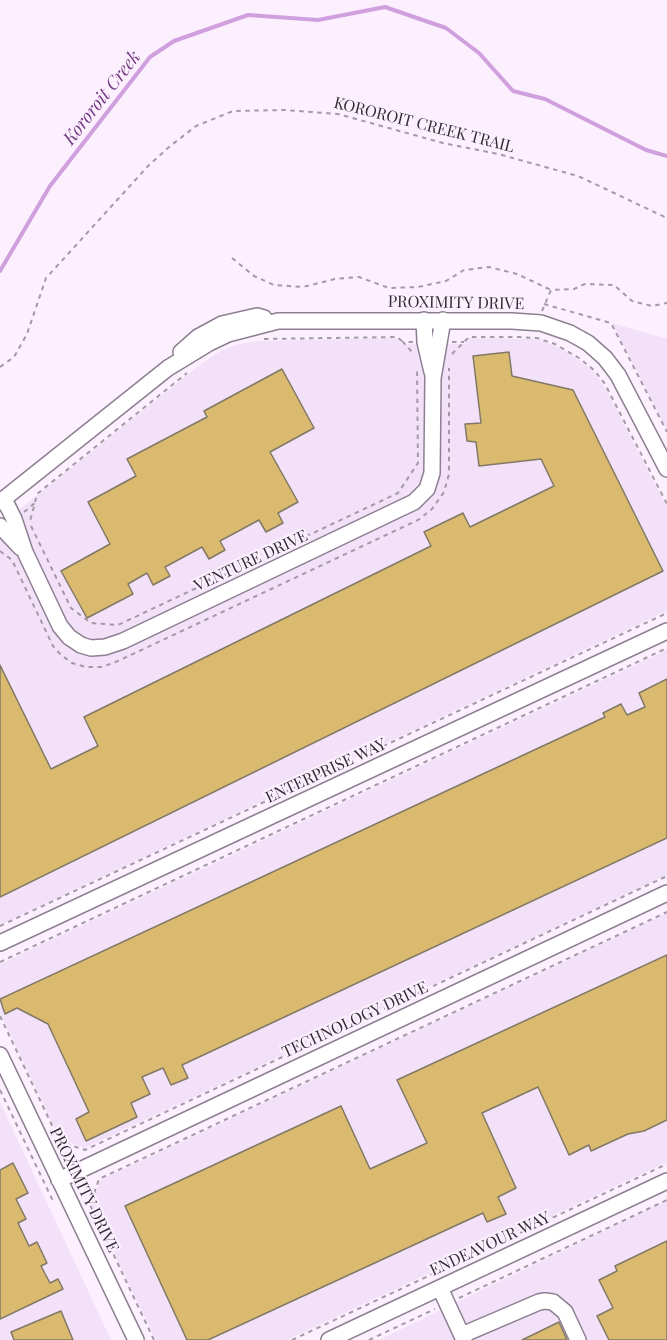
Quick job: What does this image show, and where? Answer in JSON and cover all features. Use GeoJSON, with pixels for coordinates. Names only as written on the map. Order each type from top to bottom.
{"type":"FeatureCollection","features":[{"type":"Feature","properties":{"kind":"street","name":"VENTURE DRIVE"},"geometry":{"type":"LineString","coordinates":[[2,501],[14,519],[25,552],[60,626],[69,637],[81,645],[92,648],[105,647],[123,641],[414,502],[427,489],[434,457],[433,342],[424,320]]}},
{"type":"Feature","properties":{"kind":"street","name":"PROXIMITY DRIVE"},"geometry":{"type":"LineString","coordinates":[[2,501],[168,368],[228,334],[278,321],[443,320],[541,323],[570,333],[588,343],[605,358],[618,375],[667,469]]}},
{"type":"Feature","properties":{"kind":"street","name":"VENTURE DRIVE"},"geometry":{"type":"LineString","coordinates":[[433,342],[443,320]]}},
{"type":"Feature","properties":{"kind":"street","name":"VENTURE DRIVE"},"geometry":{"type":"LineString","coordinates":[[0,526],[25,552]]}},
{"type":"Feature","properties":{"kind":"street","name":"ENTERPRISE WAY"},"geometry":{"type":"LineString","coordinates":[[0,943],[667,631]]}},
{"type":"Feature","properties":{"kind":"street","name":"TECHNOLOGY DRIVE"},"geometry":{"type":"LineString","coordinates":[[59,1180],[667,893]]}},
{"type":"Feature","properties":{"kind":"street","name":"PROXIMITY DRIVE"},"geometry":{"type":"LineString","coordinates":[[0,1055],[136,1340]]}},
{"type":"Feature","properties":{"kind":"street","name":"ENDEAVOUR WAY"},"geometry":{"type":"LineString","coordinates":[[329,1340],[667,1181]]}},
{"type":"Feature","properties":{"kind":"street"},"geometry":{"type":"LineString","coordinates":[[440,1288],[463,1337],[545,1301],[553,1302],[565,1312],[578,1340]]}},
{"type":"Feature","properties":{"kind":"path","name":"KOROROIT CREEK TRAIL"},"geometry":{"type":"LineString","coordinates":[[0,367],[14,357],[27,334],[46,278],[76,245],[148,166],[169,147],[196,126],[233,111],[285,110],[338,114],[443,143],[498,154],[578,176],[667,218]]}},
{"type":"Feature","properties":{"kind":"path"},"geometry":{"type":"LineString","coordinates":[[232,258],[254,276],[274,285],[303,287],[334,279],[359,277],[389,288],[418,287],[446,281],[464,270],[489,267],[517,274],[551,290],[574,289],[585,284],[614,285],[632,300],[652,306],[667,303]]}},
{"type":"Feature","properties":{"kind":"path"},"geometry":{"type":"LineString","coordinates":[[541,323],[542,310],[551,290]]}},
{"type":"Feature","properties":{"kind":"path"},"geometry":{"type":"LineString","coordinates":[[263,339],[397,337],[417,356]]}},
{"type":"Feature","properties":{"kind":"path"},"geometry":{"type":"LineString","coordinates":[[449,357],[469,337],[537,338],[564,348],[579,358],[594,370],[605,384],[667,504]]}},
{"type":"Feature","properties":{"kind":"path"},"geometry":{"type":"LineString","coordinates":[[403,342],[464,342]]}},
{"type":"Feature","properties":{"kind":"path"},"geometry":{"type":"LineString","coordinates":[[193,368],[37,494],[29,522],[71,608],[91,623],[118,625],[398,493],[418,463],[417,368]]}},
{"type":"Feature","properties":{"kind":"path"},"geometry":{"type":"LineString","coordinates":[[0,551],[12,560],[53,646],[61,655],[72,663],[86,667],[102,667],[118,661],[418,520],[432,509],[444,492],[449,474],[449,368]]}},
{"type":"Feature","properties":{"kind":"path"},"geometry":{"type":"LineString","coordinates":[[14,519],[35,503]]}},
{"type":"Feature","properties":{"kind":"path"},"geometry":{"type":"LineString","coordinates":[[0,926],[667,613]]}},
{"type":"Feature","properties":{"kind":"path"},"geometry":{"type":"LineString","coordinates":[[0,962],[667,648]]}},
{"type":"Feature","properties":{"kind":"path"},"geometry":{"type":"LineString","coordinates":[[154,1340],[90,1205],[99,1179],[667,912]]}},
{"type":"Feature","properties":{"kind":"path"},"geometry":{"type":"LineString","coordinates":[[0,1016],[59,1140],[70,1144]]}},
{"type":"Feature","properties":{"kind":"path"},"geometry":{"type":"LineString","coordinates":[[292,1340],[667,1164]]}},
{"type":"Feature","properties":{"kind":"path"},"geometry":{"type":"LineString","coordinates":[[369,1340],[667,1200]]}},
{"type":"Feature","properties":{"kind":"shaded area"},"geometry":{"type":"Polygon","coordinates":[[[612,323],[667,339],[667,431],[612,323]]]}},
{"type":"Feature","properties":{"kind":"shaded area"},"geometry":{"type":"Polygon","coordinates":[[[396,338],[402,344],[464,344],[469,338],[532,339],[544,341],[566,351],[592,370],[606,389],[667,507],[667,611],[0,925],[0,525],[219,352],[239,344],[259,341],[396,338]]]}},
{"type":"Feature","properties":{"kind":"shaded area"},"geometry":{"type":"Polygon","coordinates":[[[667,650],[667,875],[85,1148],[60,1139],[0,1013],[0,964],[667,650]]]}},
{"type":"Feature","properties":{"kind":"shaded area"},"geometry":{"type":"Polygon","coordinates":[[[667,913],[667,1162],[287,1340],[156,1340],[91,1206],[100,1180],[667,913]]]}},
{"type":"Feature","properties":{"kind":"shaded area"},"geometry":{"type":"Polygon","coordinates":[[[0,1102],[111,1340],[0,1340],[0,1102]]]}},
{"type":"Feature","properties":{"kind":"shaded area"},"geometry":{"type":"Polygon","coordinates":[[[667,1200],[667,1340],[379,1340],[667,1200]]]}},
{"type":"Feature","properties":{"kind":"building"},"geometry":{"type":"Polygon","coordinates":[[[509,352],[512,376],[573,390],[663,571],[0,897],[0,665],[51,769],[98,746],[84,717],[431,546],[424,532],[463,513],[470,527],[554,486],[541,459],[479,466],[476,442],[467,441],[465,424],[481,423],[473,356],[509,352]]]}},
{"type":"Feature","properties":{"kind":"building"},"geometry":{"type":"Polygon","coordinates":[[[282,369],[314,428],[270,452],[298,502],[278,513],[283,523],[266,532],[259,520],[220,541],[225,550],[209,559],[202,547],[165,567],[170,576],[153,585],[147,573],[128,584],[133,594],[87,618],[61,571],[110,544],[88,502],[136,476],[127,459],[207,417],[204,411],[282,369]]]}},
{"type":"Feature","properties":{"kind":"building"},"geometry":{"type":"Polygon","coordinates":[[[667,679],[667,838],[182,1065],[188,1078],[171,1085],[163,1068],[142,1077],[150,1094],[131,1103],[137,1117],[86,1141],[76,1119],[89,1112],[48,1024],[17,1008],[5,1014],[0,999],[605,717],[603,713],[621,704],[627,715],[645,707],[639,693],[667,679]]]}},
{"type":"Feature","properties":{"kind":"building"},"geometry":{"type":"Polygon","coordinates":[[[667,955],[667,1120],[591,1151],[589,1145],[569,1155],[538,1087],[482,1113],[516,1188],[498,1197],[506,1214],[487,1222],[483,1213],[208,1340],[187,1340],[125,1206],[341,1106],[370,1169],[427,1143],[397,1080],[667,955]]]}},
{"type":"Feature","properties":{"kind":"building"},"geometry":{"type":"Polygon","coordinates":[[[13,1163],[28,1193],[16,1199],[26,1219],[18,1223],[29,1246],[37,1242],[47,1263],[41,1266],[50,1283],[58,1279],[63,1289],[0,1319],[0,1170],[13,1163]]]}},
{"type":"Feature","properties":{"kind":"building"},"geometry":{"type":"Polygon","coordinates":[[[667,1241],[667,1340],[609,1340],[597,1316],[613,1308],[599,1280],[617,1271],[615,1266],[667,1241]]]}},
{"type":"Feature","properties":{"kind":"building"},"geometry":{"type":"Polygon","coordinates":[[[61,1311],[73,1340],[14,1340],[11,1332],[61,1311]]]}},
{"type":"Feature","properties":{"kind":"building"},"geometry":{"type":"Polygon","coordinates":[[[559,1322],[567,1340],[522,1340],[559,1322]]]}},
{"type":"Feature","properties":{"kind":"waterway","name":"Kororoit Creek"},"geometry":{"type":"LineString","coordinates":[[0,271],[50,186],[150,57],[174,41],[248,15],[318,20],[385,7],[446,28],[479,53],[513,91],[545,99],[646,150],[667,156]]}}]}
